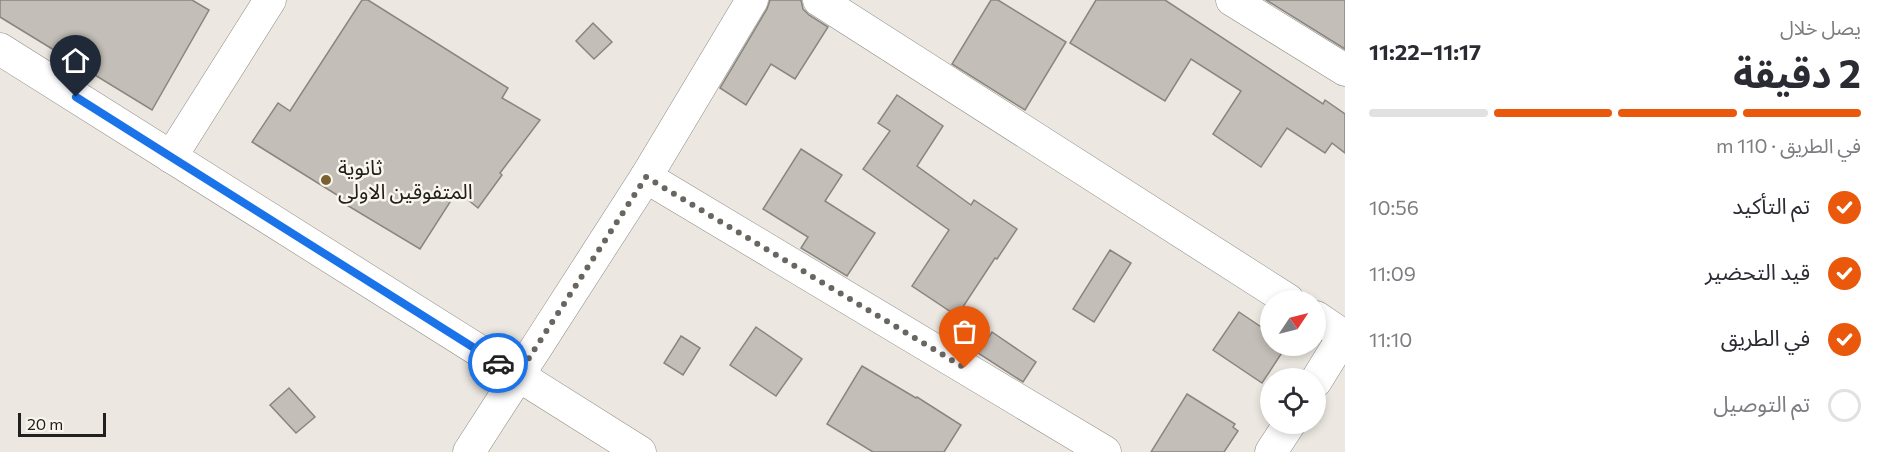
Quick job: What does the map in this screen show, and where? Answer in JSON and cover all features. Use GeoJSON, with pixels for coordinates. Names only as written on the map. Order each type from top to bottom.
{"type":"FeatureCollection","features":[{"type":"Feature","properties":{"kind":"street"},"geometry":{"type":"LineString","coordinates":[[171,157],[270,0]]}},
{"type":"Feature","properties":{"kind":"street"},"geometry":{"type":"LineString","coordinates":[[469,452],[646,177],[752,0]]}},
{"type":"Feature","properties":{"kind":"street"},"geometry":{"type":"LineString","coordinates":[[819,0],[1272,290]]}},
{"type":"Feature","properties":{"kind":"street"},"geometry":{"type":"LineString","coordinates":[[1232,0],[1345,70]]}},
{"type":"Feature","properties":{"kind":"street"},"geometry":{"type":"LineString","coordinates":[[0,50],[640,452]]}},
{"type":"Feature","properties":{"kind":"street"},"geometry":{"type":"LineString","coordinates":[[646,177],[1105,452]]}},
{"type":"Feature","properties":{"kind":"street"},"geometry":{"type":"LineString","coordinates":[[1324,368],[1345,335],[1326,323]]}},
{"type":"Feature","properties":{"kind":"street"},"geometry":{"type":"LineString","coordinates":[[1271,452],[1283,434]]}},
{"type":"Feature","properties":{"kind":"building"},"geometry":{"type":"Polygon","coordinates":[[[0,0],[192,0],[209,10],[152,110],[0,17],[0,0]]]}},
{"type":"Feature","properties":{"kind":"building"},"geometry":{"type":"Polygon","coordinates":[[[362,0],[368,0],[508,88],[502,98],[540,120],[500,173],[502,175],[478,208],[457,191],[420,249],[340,201],[342,198],[252,142],[278,103],[290,111],[362,0]]]}},
{"type":"Feature","properties":{"kind":"building"},"geometry":{"type":"Polygon","coordinates":[[[770,0],[801,0],[803,9],[809,15],[828,27],[795,79],[771,64],[746,105],[720,88],[767,9],[770,0]]]}},
{"type":"Feature","properties":{"kind":"building"},"geometry":{"type":"Polygon","coordinates":[[[991,0],[998,0],[1066,42],[1025,110],[952,64],[991,0]]]}},
{"type":"Feature","properties":{"kind":"building"},"geometry":{"type":"Polygon","coordinates":[[[1096,0],[1165,0],[1323,104],[1325,100],[1345,114],[1345,153],[1332,143],[1325,153],[1287,128],[1261,167],[1213,134],[1241,91],[1191,59],[1165,101],[1070,43],[1096,0]]]}},
{"type":"Feature","properties":{"kind":"building"},"geometry":{"type":"Polygon","coordinates":[[[1266,0],[1345,0],[1345,49],[1266,0]]]}},
{"type":"Feature","properties":{"kind":"building"},"geometry":{"type":"Polygon","coordinates":[[[593,23],[612,42],[594,59],[576,41],[593,23]]]}},
{"type":"Feature","properties":{"kind":"building"},"geometry":{"type":"Polygon","coordinates":[[[897,95],[943,126],[917,166],[971,205],[974,200],[1017,229],[957,316],[912,286],[949,230],[863,169],[890,131],[878,123],[897,95]]]}},
{"type":"Feature","properties":{"kind":"building"},"geometry":{"type":"Polygon","coordinates":[[[801,149],[842,175],[825,201],[875,233],[847,276],[801,248],[808,237],[763,209],[801,149]]]}},
{"type":"Feature","properties":{"kind":"building"},"geometry":{"type":"Polygon","coordinates":[[[1110,250],[1131,263],[1094,322],[1073,309],[1110,250]]]}},
{"type":"Feature","properties":{"kind":"building"},"geometry":{"type":"Polygon","coordinates":[[[1239,312],[1260,326],[1260,356],[1280,356],[1272,368],[1260,368],[1260,382],[1213,350],[1239,312]]]}},
{"type":"Feature","properties":{"kind":"building"},"geometry":{"type":"Polygon","coordinates":[[[756,327],[802,359],[776,396],[730,365],[756,327]]]}},
{"type":"Feature","properties":{"kind":"building"},"geometry":{"type":"Polygon","coordinates":[[[992,332],[1036,362],[1023,382],[978,353],[992,332]]]}},
{"type":"Feature","properties":{"kind":"building"},"geometry":{"type":"Polygon","coordinates":[[[681,336],[700,348],[683,375],[664,363],[681,336]]]}},
{"type":"Feature","properties":{"kind":"building"},"geometry":{"type":"Polygon","coordinates":[[[862,366],[961,425],[944,452],[873,452],[827,424],[862,366]]]}},
{"type":"Feature","properties":{"kind":"building"},"geometry":{"type":"Polygon","coordinates":[[[289,388],[315,417],[296,433],[270,405],[289,388]]]}},
{"type":"Feature","properties":{"kind":"building"},"geometry":{"type":"Polygon","coordinates":[[[1187,394],[1235,424],[1233,427],[1238,431],[1224,452],[1151,452],[1187,394]]]}},
{"type":"Feature","properties":{"kind":"way so far"},"geometry":{"type":"LineString","coordinates":[[498,363],[518,375],[646,177],[965,368]]}},
{"type":"Feature","properties":{"kind":"place","name":"ثانوية المتفوقين الاولى"},"geometry":{"type":"Point","coordinates":[326,180]}},
{"type":"Feature","properties":{"kind":"route"},"geometry":{"type":"LineString","coordinates":[[76,97],[498,363]]}}]}
